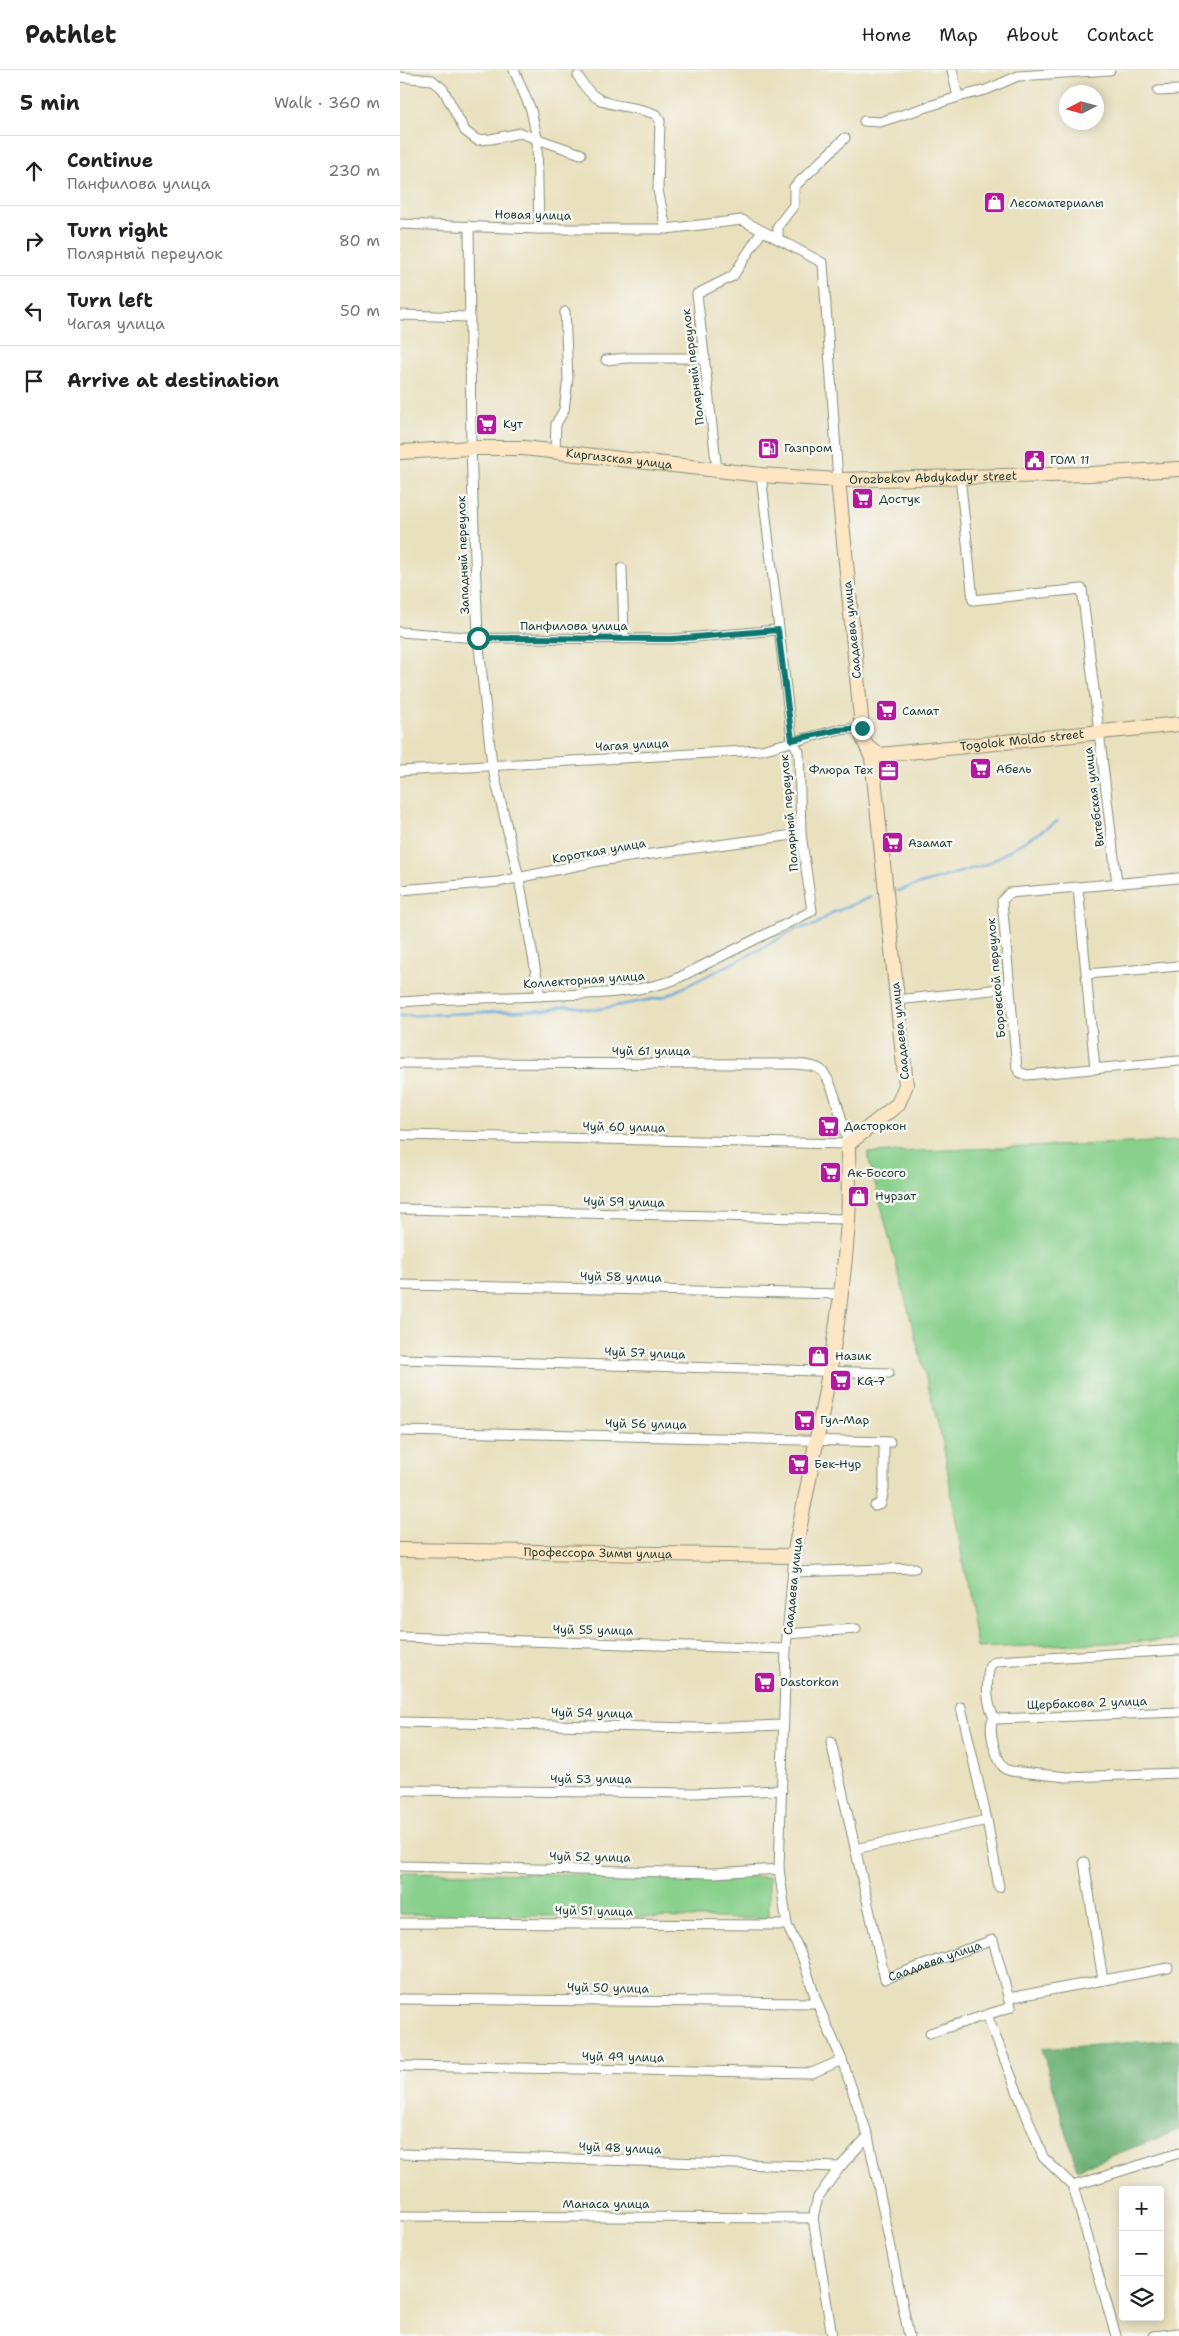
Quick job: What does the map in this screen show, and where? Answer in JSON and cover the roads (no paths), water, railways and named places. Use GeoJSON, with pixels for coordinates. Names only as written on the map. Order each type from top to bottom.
{"type":"FeatureCollection","features":[{"type":"Feature","properties":{"kind":"street"},"geometry":{"type":"LineString","coordinates":[[514,70],[531,110],[537,138],[539,229]]}},
{"type":"Feature","properties":{"kind":"street"},"geometry":{"type":"LineString","coordinates":[[952,70],[958,97]]}},
{"type":"Feature","properties":{"kind":"street"},"geometry":{"type":"LineString","coordinates":[[864,121],[880,122],[986,90],[1018,73],[1110,70]]}},
{"type":"Feature","properties":{"kind":"street"},"geometry":{"type":"LineString","coordinates":[[578,76],[585,89],[595,99],[657,115],[660,121],[658,190],[666,229]]}},
{"type":"Feature","properties":{"kind":"street"},"geometry":{"type":"LineString","coordinates":[[400,77],[432,80],[443,89],[465,131],[477,140],[520,134],[581,154]]}},
{"type":"Feature","properties":{"kind":"street"},"geometry":{"type":"LineString","coordinates":[[1158,91],[1179,90]]}},
{"type":"Feature","properties":{"kind":"street"},"geometry":{"type":"LineString","coordinates":[[778,239],[778,226],[794,205],[794,187],[846,138]]}},
{"type":"Feature","properties":{"kind":"street","name":"Новая улица"},"geometry":{"type":"LineString","coordinates":[[400,224],[539,229],[666,229],[742,220]]}},
{"type":"Feature","properties":{"kind":"street","name":"Саадаева улица"},"geometry":{"type":"LineString","coordinates":[[742,220],[824,263],[838,480],[862,728],[863,738],[872,758],[906,1085],[898,1104],[848,1144],[848,1219],[841,1294],[829,1371],[794,1556],[786,1649],[779,1869],[787,1925],[802,1956],[816,2003],[842,2060],[868,2136],[909,2336]]}},
{"type":"Feature","properties":{"kind":"street","name":"Западный переулок"},"geometry":{"type":"LineString","coordinates":[[469,226],[471,448],[478,638],[492,765],[519,878],[540,996]]}},
{"type":"Feature","properties":{"kind":"street","name":"Полярный переулок"},"geometry":{"type":"LineString","coordinates":[[717,470],[697,294],[733,276],[762,231]]}},
{"type":"Feature","properties":{"kind":"street"},"geometry":{"type":"LineString","coordinates":[[555,450],[556,424],[564,410],[568,379],[565,312]]}},
{"type":"Feature","properties":{"kind":"street"},"geometry":{"type":"LineString","coordinates":[[400,315],[469,316]]}},
{"type":"Feature","properties":{"kind":"street"},"geometry":{"type":"LineString","coordinates":[[606,360],[627,358],[704,358]]}},
{"type":"Feature","properties":{"kind":"street","name":"Киргизская улица"},"geometry":{"type":"LineString","coordinates":[[400,452],[471,448],[555,450],[762,475],[838,480]]}},
{"type":"Feature","properties":{"kind":"street","name":"Orozbekov Abdykadyr street"},"geometry":{"type":"LineString","coordinates":[[838,480],[1092,474],[1179,469]]}},
{"type":"Feature","properties":{"kind":"street","name":"Полярный переулок"},"geometry":{"type":"LineString","coordinates":[[762,475],[778,630],[792,740],[798,752],[801,834],[812,911]]}},
{"type":"Feature","properties":{"kind":"street","name":"Витебская улица"},"geometry":{"type":"LineString","coordinates":[[960,476],[973,600],[1082,589],[1117,883]]}},
{"type":"Feature","properties":{"kind":"street"},"geometry":{"type":"LineString","coordinates":[[622,568],[624,639]]}},
{"type":"Feature","properties":{"kind":"street","name":"Панфилова улица"},"geometry":{"type":"LineString","coordinates":[[400,632],[478,638],[672,639],[778,630]]}},
{"type":"Feature","properties":{"kind":"street","name":"Togolok Moldo street"},"geometry":{"type":"LineString","coordinates":[[868,747],[880,755],[1179,724]]}},
{"type":"Feature","properties":{"kind":"street","name":"Чагая улица"},"geometry":{"type":"LineString","coordinates":[[400,771],[761,750],[792,740],[837,730],[862,728]]}},
{"type":"Feature","properties":{"kind":"street","name":"Короткая улица"},"geometry":{"type":"LineString","coordinates":[[400,890],[519,878],[599,861],[801,834]]}},
{"type":"Feature","properties":{"kind":"street","name":"Боровской переулок"},"geometry":{"type":"LineString","coordinates":[[1179,878],[1009,893],[1003,897],[1017,1068],[1019,1072],[1027,1075],[1179,1061]]}},
{"type":"Feature","properties":{"kind":"street"},"geometry":{"type":"LineString","coordinates":[[1078,887],[1095,1069]]}},
{"type":"Feature","properties":{"kind":"street","name":"Коллекторная улица"},"geometry":{"type":"LineString","coordinates":[[400,1002],[608,993],[651,988],[682,976],[812,911]]}},
{"type":"Feature","properties":{"kind":"street"},"geometry":{"type":"LineString","coordinates":[[1087,974],[1179,966]]}},
{"type":"Feature","properties":{"kind":"street"},"geometry":{"type":"LineString","coordinates":[[897,1000],[1010,988]]}},
{"type":"Feature","properties":{"kind":"street","name":"Чуй 61 улица"},"geometry":{"type":"LineString","coordinates":[[400,1063],[795,1064],[814,1066],[822,1071],[835,1097],[848,1144]]}},
{"type":"Feature","properties":{"kind":"street","name":"Чуй 60 улица"},"geometry":{"type":"LineString","coordinates":[[400,1135],[848,1144]]}},
{"type":"Feature","properties":{"kind":"street","name":"Чуй 59 улица"},"geometry":{"type":"LineString","coordinates":[[400,1209],[848,1219]]}},
{"type":"Feature","properties":{"kind":"street","name":"Чуй 58 улица"},"geometry":{"type":"LineString","coordinates":[[400,1285],[841,1294]]}},
{"type":"Feature","properties":{"kind":"street","name":"Чуй 57 улица"},"geometry":{"type":"LineString","coordinates":[[400,1359],[890,1373]]}},
{"type":"Feature","properties":{"kind":"street","name":"Чуй 56 улица"},"geometry":{"type":"LineString","coordinates":[[400,1431],[887,1442],[884,1488],[881,1504],[875,1506]]}},
{"type":"Feature","properties":{"kind":"street","name":"Профессора Зимы улица"},"geometry":{"type":"LineString","coordinates":[[400,1550],[794,1556]]}},
{"type":"Feature","properties":{"kind":"street"},"geometry":{"type":"LineString","coordinates":[[793,1572],[915,1568]]}},
{"type":"Feature","properties":{"kind":"street"},"geometry":{"type":"LineString","coordinates":[[787,1634],[856,1629]]}},
{"type":"Feature","properties":{"kind":"street","name":"Чуй 55 улица"},"geometry":{"type":"LineString","coordinates":[[400,1637],[786,1649]]}},
{"type":"Feature","properties":{"kind":"street"},"geometry":{"type":"LineString","coordinates":[[1179,1650],[997,1661],[990,1665],[988,1672],[989,1699],[995,1718],[990,1726],[998,1756],[1005,1769],[1066,1777],[1179,1773]]}},
{"type":"Feature","properties":{"kind":"street"},"geometry":{"type":"LineString","coordinates":[[961,1707],[987,1820],[999,1887]]}},
{"type":"Feature","properties":{"kind":"street","name":"Щербакова 2 улица"},"geometry":{"type":"LineString","coordinates":[[995,1718],[1179,1712]]}},
{"type":"Feature","properties":{"kind":"street","name":"Чуй 54 улица"},"geometry":{"type":"LineString","coordinates":[[400,1722],[697,1728],[783,1726]]}},
{"type":"Feature","properties":{"kind":"street","name":"Саадаева улица"},"geometry":{"type":"LineString","coordinates":[[831,1742],[885,1979],[993,1940],[1008,1998]]}},
{"type":"Feature","properties":{"kind":"street","name":"Чуй 53 улица"},"geometry":{"type":"LineString","coordinates":[[400,1790],[693,1793],[782,1790]]}},
{"type":"Feature","properties":{"kind":"street"},"geometry":{"type":"LineString","coordinates":[[855,1849],[987,1820]]}},
{"type":"Feature","properties":{"kind":"street"},"geometry":{"type":"LineString","coordinates":[[1084,1862],[1102,1980]]}},
{"type":"Feature","properties":{"kind":"street","name":"Чуй 52 улица"},"geometry":{"type":"LineString","coordinates":[[400,1866],[714,1873],[779,1869]]}},
{"type":"Feature","properties":{"kind":"street","name":"Чуй 51 улица"},"geometry":{"type":"LineString","coordinates":[[400,1923],[787,1925]]}},
{"type":"Feature","properties":{"kind":"street"},"geometry":{"type":"LineString","coordinates":[[930,2033],[1011,2007],[1008,1998],[1168,1968]]}},
{"type":"Feature","properties":{"kind":"street","name":"Чуй 50 улица"},"geometry":{"type":"LineString","coordinates":[[400,1999],[816,2003]]}},
{"type":"Feature","properties":{"kind":"street"},"geometry":{"type":"LineString","coordinates":[[987,2015],[1043,2157],[1073,2186],[1116,2336]]}},
{"type":"Feature","properties":{"kind":"street","name":"Чуй 49 улица"},"geometry":{"type":"LineString","coordinates":[[400,2066],[812,2073],[842,2060]]}},
{"type":"Feature","properties":{"kind":"street"},"geometry":{"type":"LineString","coordinates":[[832,2336],[813,2218],[818,2197],[840,2167],[868,2136]]}},
{"type":"Feature","properties":{"kind":"street"},"geometry":{"type":"LineString","coordinates":[[1073,2186],[1179,2153]]}},
{"type":"Feature","properties":{"kind":"street","name":"Чуй 48 улица"},"geometry":{"type":"LineString","coordinates":[[400,2154],[840,2167]]}},
{"type":"Feature","properties":{"kind":"street","name":"Манаса улица"},"geometry":{"type":"LineString","coordinates":[[400,2216],[813,2218]]}},
{"type":"Feature","properties":{"kind":"street"},"geometry":{"type":"LineString","coordinates":[[1153,2336],[1179,2333]]}},
{"type":"Feature","properties":{"kind":"waterway"},"geometry":{"type":"LineString","coordinates":[[897,891],[987,864],[1058,821]]}},
{"type":"Feature","properties":{"kind":"waterway"},"geometry":{"type":"LineString","coordinates":[[400,1016],[544,1010],[567,1006],[594,1010],[664,997],[755,952],[796,929],[815,925],[832,913],[871,897]]}},
{"type":"Feature","properties":{"kind":"place","name":"Лесоматериалы"},"geometry":{"type":"Point","coordinates":[994,203]}},
{"type":"Feature","properties":{"kind":"place","name":"Кут"},"geometry":{"type":"Point","coordinates":[487,424]}},
{"type":"Feature","properties":{"kind":"place","name":"Газпром"},"geometry":{"type":"Point","coordinates":[768,448]}},
{"type":"Feature","properties":{"kind":"place","name":"ГОМ 11"},"geometry":{"type":"Point","coordinates":[1034,460]}},
{"type":"Feature","properties":{"kind":"place","name":"Достук"},"geometry":{"type":"Point","coordinates":[863,499]}},
{"type":"Feature","properties":{"kind":"place","name":"Самат"},"geometry":{"type":"Point","coordinates":[886,711]}},
{"type":"Feature","properties":{"kind":"place","name":"Абель"},"geometry":{"type":"Point","coordinates":[980,769]}},
{"type":"Feature","properties":{"kind":"place","name":"Флюра Тех"},"geometry":{"type":"Point","coordinates":[889,770]}},
{"type":"Feature","properties":{"kind":"place","name":"Азамат"},"geometry":{"type":"Point","coordinates":[892,843]}},
{"type":"Feature","properties":{"kind":"place","name":"Дасторкон"},"geometry":{"type":"Point","coordinates":[828,1126]}},
{"type":"Feature","properties":{"kind":"place","name":"Ак-Босого"},"geometry":{"type":"Point","coordinates":[831,1173]}},
{"type":"Feature","properties":{"kind":"place","name":"Нурзат"},"geometry":{"type":"Point","coordinates":[859,1196]}},
{"type":"Feature","properties":{"kind":"place","name":"Назик"},"geometry":{"type":"Point","coordinates":[819,1356]}},
{"type":"Feature","properties":{"kind":"place","name":"KG-7"},"geometry":{"type":"Point","coordinates":[841,1381]}},
{"type":"Feature","properties":{"kind":"place","name":"Гул-Мар"},"geometry":{"type":"Point","coordinates":[804,1420]}},
{"type":"Feature","properties":{"kind":"place","name":"Бек-Нур"},"geometry":{"type":"Point","coordinates":[798,1464]}},
{"type":"Feature","properties":{"kind":"place","name":"Dastorkon"},"geometry":{"type":"Point","coordinates":[764,1682]}}]}
